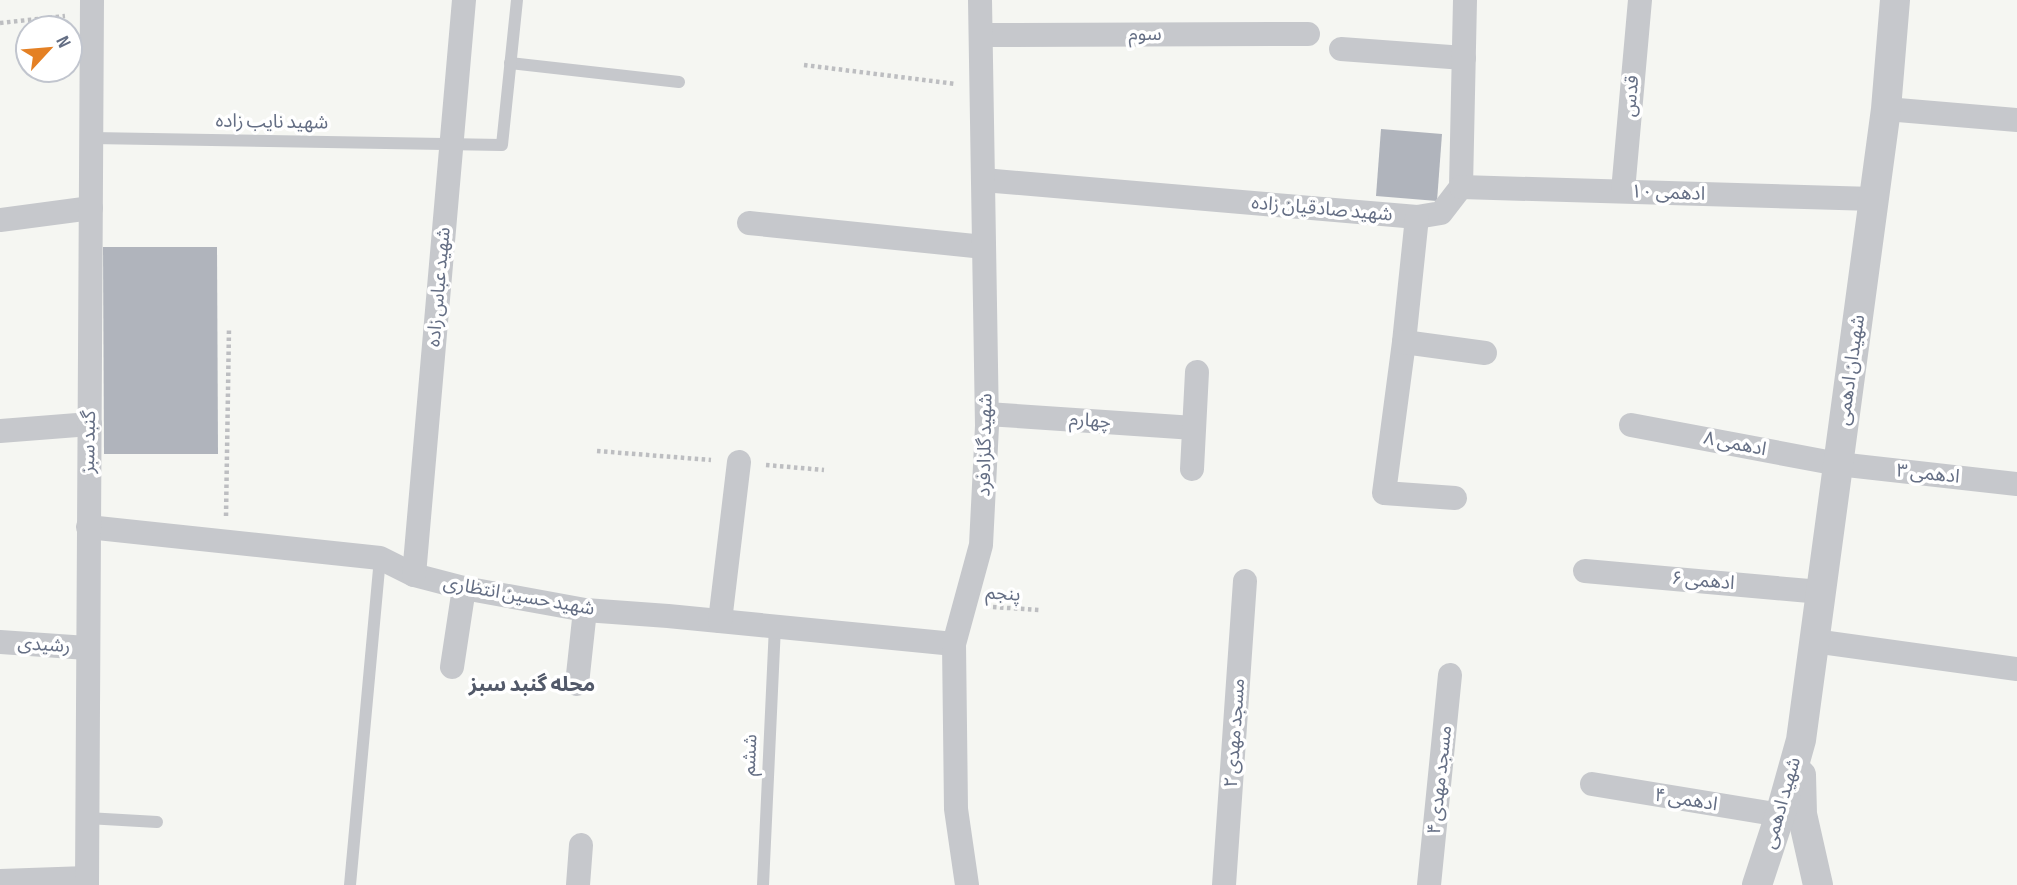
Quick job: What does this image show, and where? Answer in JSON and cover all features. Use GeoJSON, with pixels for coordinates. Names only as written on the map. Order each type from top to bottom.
{"type":"FeatureCollection","features":[{"type":"Feature","properties":{"kind":"street","name":"شهید عباس زاده"},"geometry":{"type":"LineString","coordinates":[[414,575],[464,0]]}},
{"type":"Feature","properties":{"kind":"street","name":"شهید گلزادفرد"},"geometry":{"type":"LineString","coordinates":[[967,885],[956,809],[954,644],[981,545],[986,414],[980,0]]}},
{"type":"Feature","properties":{"kind":"street"},"geometry":{"type":"LineString","coordinates":[[1461,187],[1465,0]]}},
{"type":"Feature","properties":{"kind":"street","name":"قدس"},"geometry":{"type":"LineString","coordinates":[[1623,191],[1640,0]]}},
{"type":"Feature","properties":{"kind":"street","name":"شهیدان ادهمی"},"geometry":{"type":"LineString","coordinates":[[1801,740],[1886,109],[1895,0]]}},
{"type":"Feature","properties":{"kind":"street","name":"گنبد سبز"},"geometry":{"type":"LineString","coordinates":[[87,882],[92,6]]}},
{"type":"Feature","properties":{"kind":"street","name":"سوم"},"geometry":{"type":"LineString","coordinates":[[981,35],[1308,34]]}},
{"type":"Feature","properties":{"kind":"street"},"geometry":{"type":"LineString","coordinates":[[1341,50],[1464,58]]}},
{"type":"Feature","properties":{"kind":"street"},"geometry":{"type":"LineString","coordinates":[[1886,109],[2017,120]]}},
{"type":"Feature","properties":{"kind":"street","name":"شهید صادقیان زاده"},"geometry":{"type":"LineString","coordinates":[[983,180],[1417,217],[1441,213],[1461,187]]}},
{"type":"Feature","properties":{"kind":"street","name":"ادهمی ۱۰"},"geometry":{"type":"LineString","coordinates":[[1461,187],[1874,199]]}},
{"type":"Feature","properties":{"kind":"street"},"geometry":{"type":"LineString","coordinates":[[0,220],[91,208]]}},
{"type":"Feature","properties":{"kind":"street"},"geometry":{"type":"LineString","coordinates":[[1417,217],[1384,493],[1455,498]]}},
{"type":"Feature","properties":{"kind":"street"},"geometry":{"type":"LineString","coordinates":[[749,223],[984,247]]}},
{"type":"Feature","properties":{"kind":"street"},"geometry":{"type":"LineString","coordinates":[[1404,342],[1485,353]]}},
{"type":"Feature","properties":{"kind":"street"},"geometry":{"type":"LineString","coordinates":[[1192,469],[1197,372]]}},
{"type":"Feature","properties":{"kind":"street","name":"چهارم"},"geometry":{"type":"LineString","coordinates":[[986,414],[1194,428]]}},
{"type":"Feature","properties":{"kind":"street"},"geometry":{"type":"LineString","coordinates":[[0,431],[89,424]]}},
{"type":"Feature","properties":{"kind":"street","name":"ادهمی ۸"},"geometry":{"type":"LineString","coordinates":[[1631,425],[1838,464]]}},
{"type":"Feature","properties":{"kind":"street"},"geometry":{"type":"LineString","coordinates":[[720,621],[738,462]]}},
{"type":"Feature","properties":{"kind":"street","name":"ادهمی ۳"},"geometry":{"type":"LineString","coordinates":[[1838,464],[2017,484]]}},
{"type":"Feature","properties":{"kind":"street","name":"شهید حسین انتظاری"},"geometry":{"type":"LineString","coordinates":[[88,527],[380,558],[414,575],[464,588],[585,610],[954,644]]}},
{"type":"Feature","properties":{"kind":"street","name":"ادهمی ۶"},"geometry":{"type":"LineString","coordinates":[[1585,571],[1821,592]]}},
{"type":"Feature","properties":{"kind":"street","name":"مسجد مهدی ۲"},"geometry":{"type":"LineString","coordinates":[[1224,885],[1245,581]]}},
{"type":"Feature","properties":{"kind":"street"},"geometry":{"type":"LineString","coordinates":[[452,667],[464,588]]}},
{"type":"Feature","properties":{"kind":"street"},"geometry":{"type":"LineString","coordinates":[[577,684],[585,610]]}},
{"type":"Feature","properties":{"kind":"street"},"geometry":{"type":"LineString","coordinates":[[1814,641],[2017,669]]}},
{"type":"Feature","properties":{"kind":"street","name":"رشیدی"},"geometry":{"type":"LineString","coordinates":[[0,642],[88,648]]}},
{"type":"Feature","properties":{"kind":"street","name":"مسجد مهدی ۴"},"geometry":{"type":"LineString","coordinates":[[1429,885],[1450,675]]}},
{"type":"Feature","properties":{"kind":"street","name":"شهید ادهمی"},"geometry":{"type":"LineString","coordinates":[[1757,885],[1801,740]]}},
{"type":"Feature","properties":{"kind":"street","name":"شهید ادهمی"},"geometry":{"type":"LineString","coordinates":[[1801,740],[1802,814],[1818,885]]}},
{"type":"Feature","properties":{"kind":"street","name":"ادهمی ۴"},"geometry":{"type":"LineString","coordinates":[[1592,784],[1780,815]]}},
{"type":"Feature","properties":{"kind":"street"},"geometry":{"type":"LineString","coordinates":[[578,885],[580,845]]}},
{"type":"Feature","properties":{"kind":"street"},"geometry":{"type":"LineString","coordinates":[[0,881],[87,882]]}},
{"type":"Feature","properties":{"kind":"lane"},"geometry":{"type":"LineString","coordinates":[[517,0],[510,63],[680,82]]}},
{"type":"Feature","properties":{"kind":"lane","name":"شهید نایب زاده"},"geometry":{"type":"LineString","coordinates":[[92,138],[502,145],[510,63]]}},
{"type":"Feature","properties":{"kind":"lane"},"geometry":{"type":"LineString","coordinates":[[350,885],[380,558]]}},
{"type":"Feature","properties":{"kind":"lane","name":"ششم"},"geometry":{"type":"LineString","coordinates":[[763,885],[775,626]]}},
{"type":"Feature","properties":{"kind":"lane"},"geometry":{"type":"LineString","coordinates":[[87,818],[157,822]]}},
{"type":"Feature","properties":{"kind":"path"},"geometry":{"type":"LineString","coordinates":[[0,23],[92,6]]}},
{"type":"Feature","properties":{"kind":"path"},"geometry":{"type":"LineString","coordinates":[[804,65],[982,87]]}},
{"type":"Feature","properties":{"kind":"path"},"geometry":{"type":"LineString","coordinates":[[225,542],[229,328]]}},
{"type":"Feature","properties":{"kind":"path","name":"پنجم"},"geometry":{"type":"LineString","coordinates":[[965,605],[1040,610]]}},
{"type":"Feature","properties":{"kind":"building"},"geometry":{"type":"Polygon","coordinates":[[[1381,129],[1442,134],[1437,201],[1376,196],[1381,129]]]}},
{"type":"Feature","properties":{"kind":"building"},"geometry":{"type":"Polygon","coordinates":[[[103,247],[217,247],[218,454],[104,454],[103,247]]]}},
{"type":"Feature","properties":{"kind":"district","name":"محله گنبد سبز"},"geometry":{"type":"Point","coordinates":[532,684]}}]}
